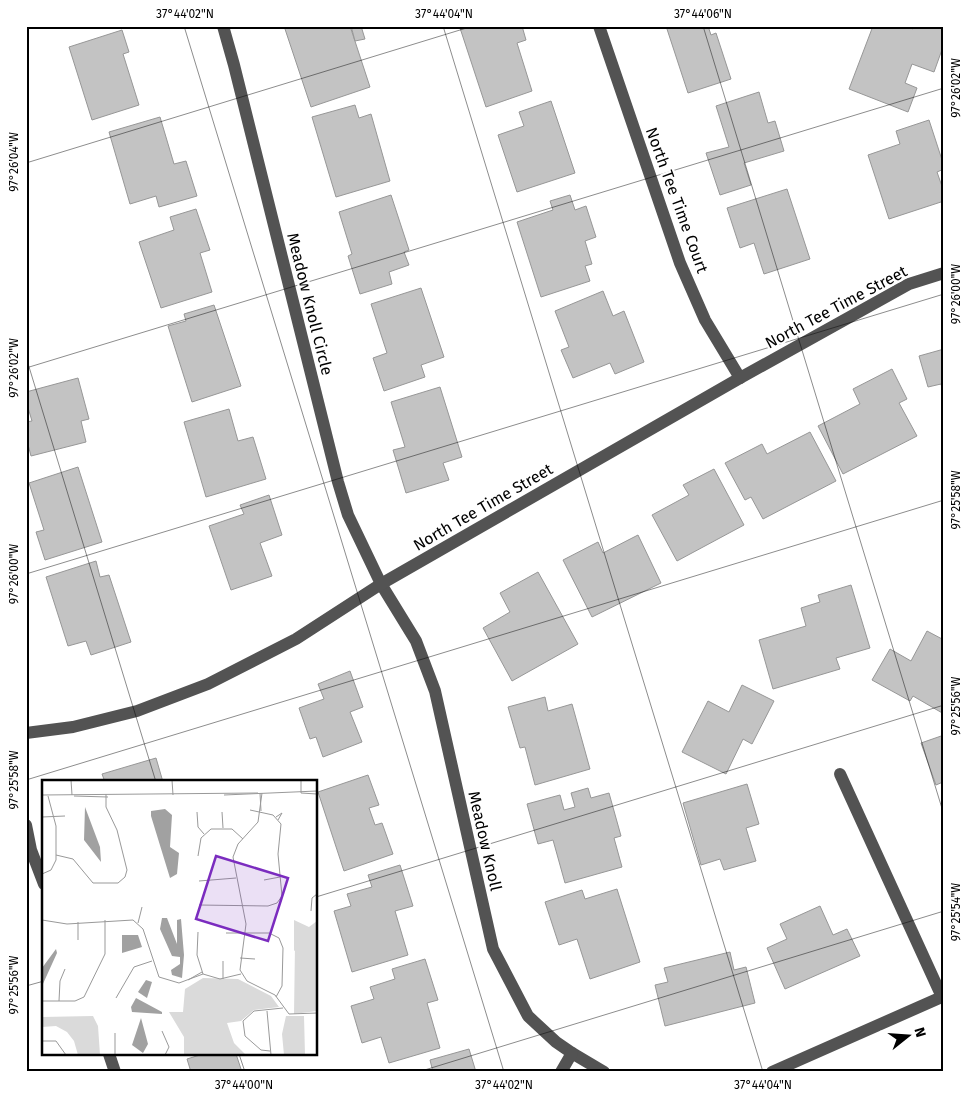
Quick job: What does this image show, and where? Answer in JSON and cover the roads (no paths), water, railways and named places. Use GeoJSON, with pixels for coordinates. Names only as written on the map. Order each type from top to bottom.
{"type":"FeatureCollection","features":[{"type":"Feature","properties":{"kind":"street","name":"Meadow Knoll Circle"},"geometry":{"type":"LineString","coordinates":[[222,26],[234,65],[338,482],[348,515],[381,584]]}},
{"type":"Feature","properties":{"kind":"street","name":"North Tee Time Court"},"geometry":{"type":"LineString","coordinates":[[599,26],[680,263],[705,320],[740,378]]}},
{"type":"Feature","properties":{"kind":"street","name":"North Tee Time Street"},"geometry":{"type":"LineString","coordinates":[[26,733],[73,727],[137,711],[208,684],[296,639],[381,584],[908,284],[944,273]]}},
{"type":"Feature","properties":{"kind":"street","name":"Meadow Knoll"},"geometry":{"type":"LineString","coordinates":[[381,584],[416,641],[435,691],[493,949],[528,1016],[556,1042],[604,1072]]}},
{"type":"Feature","properties":{"kind":"street"},"geometry":{"type":"LineString","coordinates":[[772,1072],[943,997],[840,774]]}},
{"type":"Feature","properties":{"kind":"street"},"geometry":{"type":"LineString","coordinates":[[26,825],[31,850],[42,879]]}},
{"type":"Feature","properties":{"kind":"street"},"geometry":{"type":"LineString","coordinates":[[561,1072],[572,1053]]}},
{"type":"Feature","properties":{"kind":"street"},"geometry":{"type":"LineString","coordinates":[[109,1056],[115,1072]]}}]}
